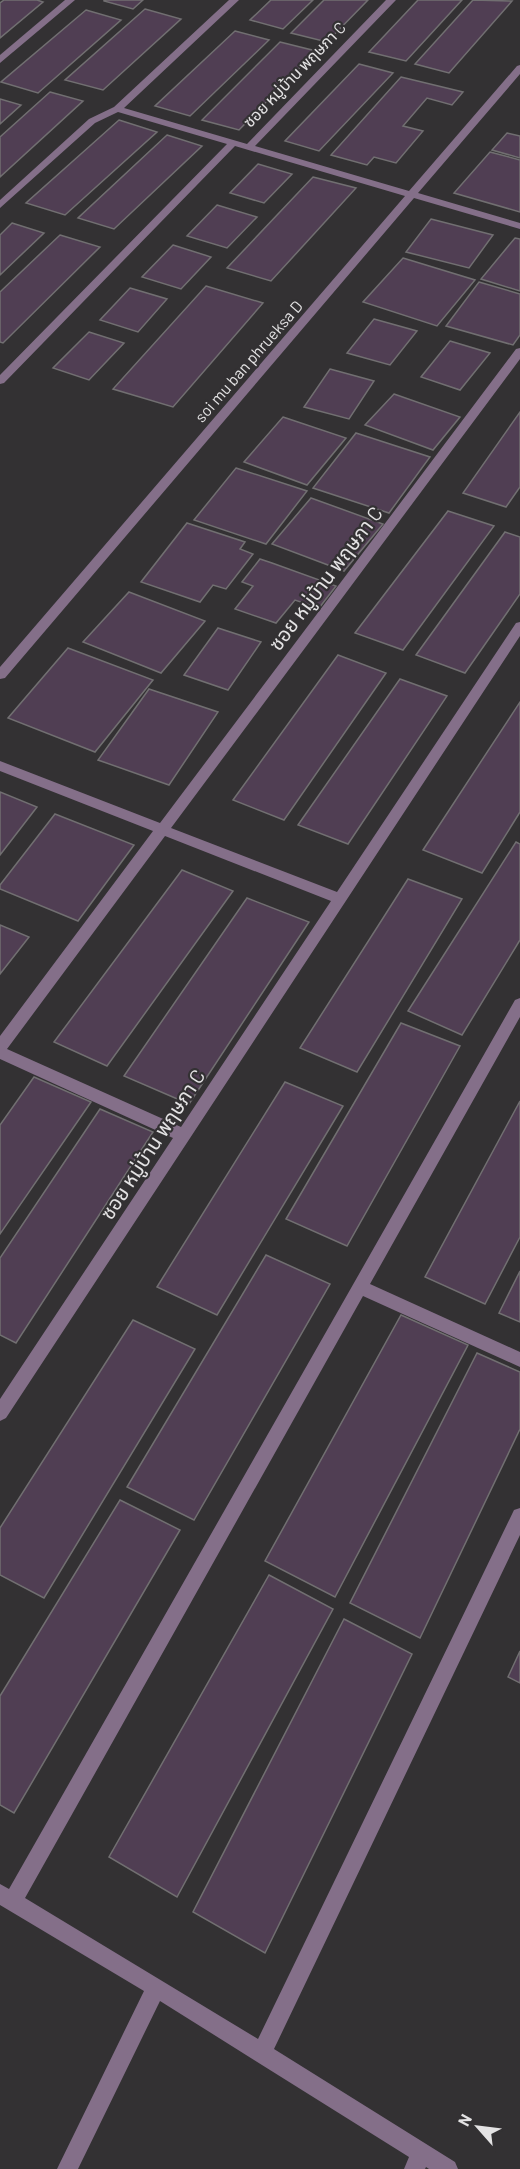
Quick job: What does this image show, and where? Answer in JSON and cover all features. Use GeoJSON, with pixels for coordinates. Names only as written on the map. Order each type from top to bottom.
{"type":"FeatureCollection","features":[{"type":"Feature","properties":{"kind":"street"},"geometry":{"type":"LineString","coordinates":[[0,205],[92,121],[117,109],[234,0]]}},
{"type":"Feature","properties":{"kind":"street","name":"ซอย หมู่บ้าน พฤษภา C"},"geometry":{"type":"LineString","coordinates":[[249,147],[391,0]]}},
{"type":"Feature","properties":{"kind":"street"},"geometry":{"type":"LineString","coordinates":[[0,60],[64,2]]}},
{"type":"Feature","properties":{"kind":"street","name":"soi mu ban phrueksa D"},"geometry":{"type":"LineString","coordinates":[[0,675],[520,68]]}},
{"type":"Feature","properties":{"kind":"street","name":"ซอย หมู่บ้าน พฤษภา C"},"geometry":{"type":"LineString","coordinates":[[117,109],[520,226]]}},
{"type":"Feature","properties":{"kind":"street","name":"ซอย หมู่บ้าน พฤษภา C"},"geometry":{"type":"LineString","coordinates":[[0,381],[234,142]]}},
{"type":"Feature","properties":{"kind":"street","name":"ซอย หมู่บ้าน พฤษภา C"},"geometry":{"type":"LineString","coordinates":[[0,1047],[520,351]]}},
{"type":"Feature","properties":{"kind":"street","name":"ซอย หมู่บ้าน พฤษภา C"},"geometry":{"type":"LineString","coordinates":[[0,1413],[520,626]]}},
{"type":"Feature","properties":{"kind":"street"},"geometry":{"type":"LineString","coordinates":[[0,766],[339,899]]}},
{"type":"Feature","properties":{"kind":"street"},"geometry":{"type":"LineString","coordinates":[[448,2169],[417,2161],[262,2052],[7,1898],[360,1287],[520,1004]]}},
{"type":"Feature","properties":{"kind":"street"},"geometry":{"type":"LineString","coordinates":[[0,1052],[183,1135]]}},
{"type":"Feature","properties":{"kind":"street"},"geometry":{"type":"LineString","coordinates":[[360,1287],[520,1360]]}},
{"type":"Feature","properties":{"kind":"street"},"geometry":{"type":"LineString","coordinates":[[262,2052],[520,1516]]}},
{"type":"Feature","properties":{"kind":"street"},"geometry":{"type":"LineString","coordinates":[[67,2169],[156,1987]]}},
{"type":"Feature","properties":{"kind":"building"},"geometry":{"type":"Polygon","coordinates":[[[4,0],[43,2],[0,38],[0,3],[4,0]]]}},
{"type":"Feature","properties":{"kind":"building"},"geometry":{"type":"Polygon","coordinates":[[[104,0],[143,0],[133,9],[104,1],[104,0]]]}},
{"type":"Feature","properties":{"kind":"building"},"geometry":{"type":"Polygon","coordinates":[[[271,0],[313,0],[283,29],[250,20],[271,0]]]}},
{"type":"Feature","properties":{"kind":"building"},"geometry":{"type":"Polygon","coordinates":[[[324,0],[368,0],[327,42],[291,33],[324,0]]]}},
{"type":"Feature","properties":{"kind":"building"},"geometry":{"type":"Polygon","coordinates":[[[418,0],[462,0],[406,61],[369,52],[418,0]]]}},
{"type":"Feature","properties":{"kind":"building"},"geometry":{"type":"Polygon","coordinates":[[[473,0],[512,1],[449,73],[415,64],[473,0]]]}},
{"type":"Feature","properties":{"kind":"building"},"geometry":{"type":"Polygon","coordinates":[[[145,9],[181,19],[103,90],[65,80],[145,9]]]}},
{"type":"Feature","properties":{"kind":"building"},"geometry":{"type":"Polygon","coordinates":[[[86,10],[121,20],[38,93],[1,82],[86,10]]]}},
{"type":"Feature","properties":{"kind":"building"},"geometry":{"type":"Polygon","coordinates":[[[235,31],[269,40],[190,116],[155,106],[235,31]]]}},
{"type":"Feature","properties":{"kind":"building"},"geometry":{"type":"Polygon","coordinates":[[[280,42],[316,51],[239,130],[202,120],[280,42]]]}},
{"type":"Feature","properties":{"kind":"building"},"geometry":{"type":"Polygon","coordinates":[[[359,64],[393,73],[319,151],[285,141],[359,64]]]}},
{"type":"Feature","properties":{"kind":"building"},"geometry":{"type":"Polygon","coordinates":[[[401,77],[463,92],[452,105],[427,98],[403,126],[423,131],[396,163],[374,157],[367,165],[331,155],[401,77]]]}},
{"type":"Feature","properties":{"kind":"building"},"geometry":{"type":"Polygon","coordinates":[[[50,92],[83,101],[0,177],[0,137],[50,92]]]}},
{"type":"Feature","properties":{"kind":"building"},"geometry":{"type":"Polygon","coordinates":[[[0,99],[21,105],[0,124],[0,99]]]}},
{"type":"Feature","properties":{"kind":"building"},"geometry":{"type":"Polygon","coordinates":[[[119,120],[157,132],[65,215],[26,203],[119,120]]]}},
{"type":"Feature","properties":{"kind":"building"},"geometry":{"type":"Polygon","coordinates":[[[507,133],[520,136],[520,158],[492,150],[507,133]]]}},
{"type":"Feature","properties":{"kind":"building"},"geometry":{"type":"Polygon","coordinates":[[[167,135],[202,146],[114,229],[78,218],[167,135]]]}},
{"type":"Feature","properties":{"kind":"building"},"geometry":{"type":"Polygon","coordinates":[[[490,152],[520,160],[520,212],[454,193],[490,152]]]}},
{"type":"Feature","properties":{"kind":"building"},"geometry":{"type":"Polygon","coordinates":[[[258,164],[292,174],[264,203],[230,193],[258,164]]]}},
{"type":"Feature","properties":{"kind":"building"},"geometry":{"type":"Polygon","coordinates":[[[313,177],[356,188],[271,281],[227,268],[313,177]]]}},
{"type":"Feature","properties":{"kind":"building"},"geometry":{"type":"Polygon","coordinates":[[[217,205],[257,217],[227,248],[187,236],[217,205]]]}},
{"type":"Feature","properties":{"kind":"building"},"geometry":{"type":"Polygon","coordinates":[[[431,219],[493,235],[469,268],[406,252],[431,219]]]}},
{"type":"Feature","properties":{"kind":"building"},"geometry":{"type":"Polygon","coordinates":[[[12,223],[44,233],[0,275],[0,235],[12,223]]]}},
{"type":"Feature","properties":{"kind":"building"},"geometry":{"type":"Polygon","coordinates":[[[60,235],[100,247],[3,343],[0,342],[0,292],[60,235]]]}},
{"type":"Feature","properties":{"kind":"building"},"geometry":{"type":"Polygon","coordinates":[[[515,238],[520,239],[520,291],[481,279],[515,238]]]}},
{"type":"Feature","properties":{"kind":"building"},"geometry":{"type":"Polygon","coordinates":[[[173,245],[211,257],[181,289],[142,277],[173,245]]]}},
{"type":"Feature","properties":{"kind":"building"},"geometry":{"type":"Polygon","coordinates":[[[403,258],[475,280],[437,326],[363,302],[403,258]]]}},
{"type":"Feature","properties":{"kind":"building"},"geometry":{"type":"Polygon","coordinates":[[[479,282],[520,294],[520,335],[513,345],[446,326],[479,282]]]}},
{"type":"Feature","properties":{"kind":"building"},"geometry":{"type":"Polygon","coordinates":[[[206,286],[263,303],[173,407],[113,389],[206,286]]]}},
{"type":"Feature","properties":{"kind":"building"},"geometry":{"type":"Polygon","coordinates":[[[130,288],[167,299],[138,332],[100,320],[130,288]]]}},
{"type":"Feature","properties":{"kind":"building"},"geometry":{"type":"Polygon","coordinates":[[[374,319],[417,331],[390,365],[347,353],[374,319]]]}},
{"type":"Feature","properties":{"kind":"building"},"geometry":{"type":"Polygon","coordinates":[[[89,332],[124,343],[89,380],[53,368],[89,332]]]}},
{"type":"Feature","properties":{"kind":"building"},"geometry":{"type":"Polygon","coordinates":[[[450,341],[490,353],[460,390],[421,377],[450,341]]]}},
{"type":"Feature","properties":{"kind":"building"},"geometry":{"type":"Polygon","coordinates":[[[330,369],[374,381],[349,419],[304,407],[330,369]]]}},
{"type":"Feature","properties":{"kind":"building"},"geometry":{"type":"Polygon","coordinates":[[[394,394],[460,417],[433,450],[365,425],[394,394]]]}},
{"type":"Feature","properties":{"kind":"building"},"geometry":{"type":"Polygon","coordinates":[[[520,412],[520,487],[506,507],[463,493],[520,412]]]}},
{"type":"Feature","properties":{"kind":"building"},"geometry":{"type":"Polygon","coordinates":[[[283,417],[346,438],[307,485],[244,462],[283,417]]]}},
{"type":"Feature","properties":{"kind":"building"},"geometry":{"type":"Polygon","coordinates":[[[356,433],[430,457],[389,513],[313,488],[356,433]]]}},
{"type":"Feature","properties":{"kind":"building"},"geometry":{"type":"Polygon","coordinates":[[[236,468],[307,491],[266,544],[194,520],[236,468]]]}},
{"type":"Feature","properties":{"kind":"building"},"geometry":{"type":"Polygon","coordinates":[[[311,498],[383,524],[344,571],[272,544],[311,498]]]}},
{"type":"Feature","properties":{"kind":"building"},"geometry":{"type":"Polygon","coordinates":[[[448,511],[494,526],[403,650],[355,633],[448,511]]]}},
{"type":"Feature","properties":{"kind":"building"},"geometry":{"type":"Polygon","coordinates":[[[187,523],[245,542],[240,549],[253,554],[226,589],[213,585],[200,602],[141,582],[187,523]]]}},
{"type":"Feature","properties":{"kind":"building"},"geometry":{"type":"Polygon","coordinates":[[[505,532],[520,537],[520,594],[465,673],[416,655],[505,532]]]}},
{"type":"Feature","properties":{"kind":"building"},"geometry":{"type":"Polygon","coordinates":[[[260,559],[336,586],[319,608],[295,600],[276,623],[235,609],[253,586],[242,582],[260,559]]]}},
{"type":"Feature","properties":{"kind":"building"},"geometry":{"type":"Polygon","coordinates":[[[129,592],[205,621],[161,673],[83,642],[129,592]]]}},
{"type":"Feature","properties":{"kind":"building"},"geometry":{"type":"Polygon","coordinates":[[[218,628],[261,642],[228,690],[184,675],[218,628]]]}},
{"type":"Feature","properties":{"kind":"building"},"geometry":{"type":"Polygon","coordinates":[[[68,648],[153,680],[95,752],[8,718],[68,648]]]}},
{"type":"Feature","properties":{"kind":"building"},"geometry":{"type":"Polygon","coordinates":[[[338,655],[386,673],[284,820],[233,800],[338,655]]]}},
{"type":"Feature","properties":{"kind":"building"},"geometry":{"type":"Polygon","coordinates":[[[400,679],[447,696],[348,844],[298,825],[400,679]]]}},
{"type":"Feature","properties":{"kind":"building"},"geometry":{"type":"Polygon","coordinates":[[[149,689],[218,712],[169,785],[98,760],[149,689]]]}},
{"type":"Feature","properties":{"kind":"building"},"geometry":{"type":"Polygon","coordinates":[[[520,702],[520,812],[482,873],[423,850],[520,702]]]}},
{"type":"Feature","properties":{"kind":"building"},"geometry":{"type":"Polygon","coordinates":[[[0,792],[37,807],[0,855],[0,792]]]}},
{"type":"Feature","properties":{"kind":"building"},"geometry":{"type":"Polygon","coordinates":[[[55,814],[134,845],[78,921],[0,889],[0,885],[55,814]]]}},
{"type":"Feature","properties":{"kind":"building"},"geometry":{"type":"Polygon","coordinates":[[[516,842],[520,844],[520,940],[462,1035],[408,1011],[516,842]]]}},
{"type":"Feature","properties":{"kind":"building"},"geometry":{"type":"Polygon","coordinates":[[[182,870],[233,891],[107,1066],[54,1042],[182,870]]]}},
{"type":"Feature","properties":{"kind":"building"},"geometry":{"type":"Polygon","coordinates":[[[408,879],[462,899],[357,1072],[300,1048],[408,879]]]}},
{"type":"Feature","properties":{"kind":"building"},"geometry":{"type":"Polygon","coordinates":[[[247,898],[309,922],[189,1104],[124,1076],[247,898]]]}},
{"type":"Feature","properties":{"kind":"building"},"geometry":{"type":"Polygon","coordinates":[[[0,925],[29,937],[0,974],[0,925]]]}},
{"type":"Feature","properties":{"kind":"building"},"geometry":{"type":"Polygon","coordinates":[[[401,1023],[460,1046],[347,1246],[286,1219],[401,1023]]]}},
{"type":"Feature","properties":{"kind":"building"},"geometry":{"type":"Polygon","coordinates":[[[34,1077],[91,1102],[0,1234],[0,1125],[34,1077]]]}},
{"type":"Feature","properties":{"kind":"building"},"geometry":{"type":"Polygon","coordinates":[[[285,1082],[343,1106],[217,1315],[157,1287],[285,1082]]]}},
{"type":"Feature","properties":{"kind":"building"},"geometry":{"type":"Polygon","coordinates":[[[520,1101],[520,1237],[485,1304],[425,1277],[520,1101]]]}},
{"type":"Feature","properties":{"kind":"building"},"geometry":{"type":"Polygon","coordinates":[[[100,1109],[153,1132],[16,1343],[0,1335],[0,1258],[100,1109]]]}},
{"type":"Feature","properties":{"kind":"building"},"geometry":{"type":"Polygon","coordinates":[[[266,1255],[330,1284],[194,1520],[127,1487],[266,1255]]]}},
{"type":"Feature","properties":{"kind":"building"},"geometry":{"type":"Polygon","coordinates":[[[520,1271],[520,1322],[499,1313],[520,1271]]]}},
{"type":"Feature","properties":{"kind":"building"},"geometry":{"type":"Polygon","coordinates":[[[401,1315],[468,1345],[335,1597],[265,1561],[401,1315]]]}},
{"type":"Feature","properties":{"kind":"building"},"geometry":{"type":"Polygon","coordinates":[[[133,1320],[195,1349],[44,1598],[0,1575],[0,1528],[133,1320]]]}},
{"type":"Feature","properties":{"kind":"building"},"geometry":{"type":"Polygon","coordinates":[[[477,1353],[520,1372],[520,1429],[420,1638],[350,1603],[477,1353]]]}},
{"type":"Feature","properties":{"kind":"building"},"geometry":{"type":"Polygon","coordinates":[[[120,1500],[180,1530],[14,1813],[0,1805],[0,1696],[120,1500]]]}},
{"type":"Feature","properties":{"kind":"building"},"geometry":{"type":"Polygon","coordinates":[[[269,1575],[333,1609],[177,1897],[109,1857],[269,1575]]]}},
{"type":"Feature","properties":{"kind":"building"},"geometry":{"type":"Polygon","coordinates":[[[344,1619],[412,1654],[265,1953],[193,1912],[344,1619]]]}},
{"type":"Feature","properties":{"kind":"building"},"geometry":{"type":"Polygon","coordinates":[[[520,1651],[520,1683],[508,1677],[520,1651]]]}}]}
